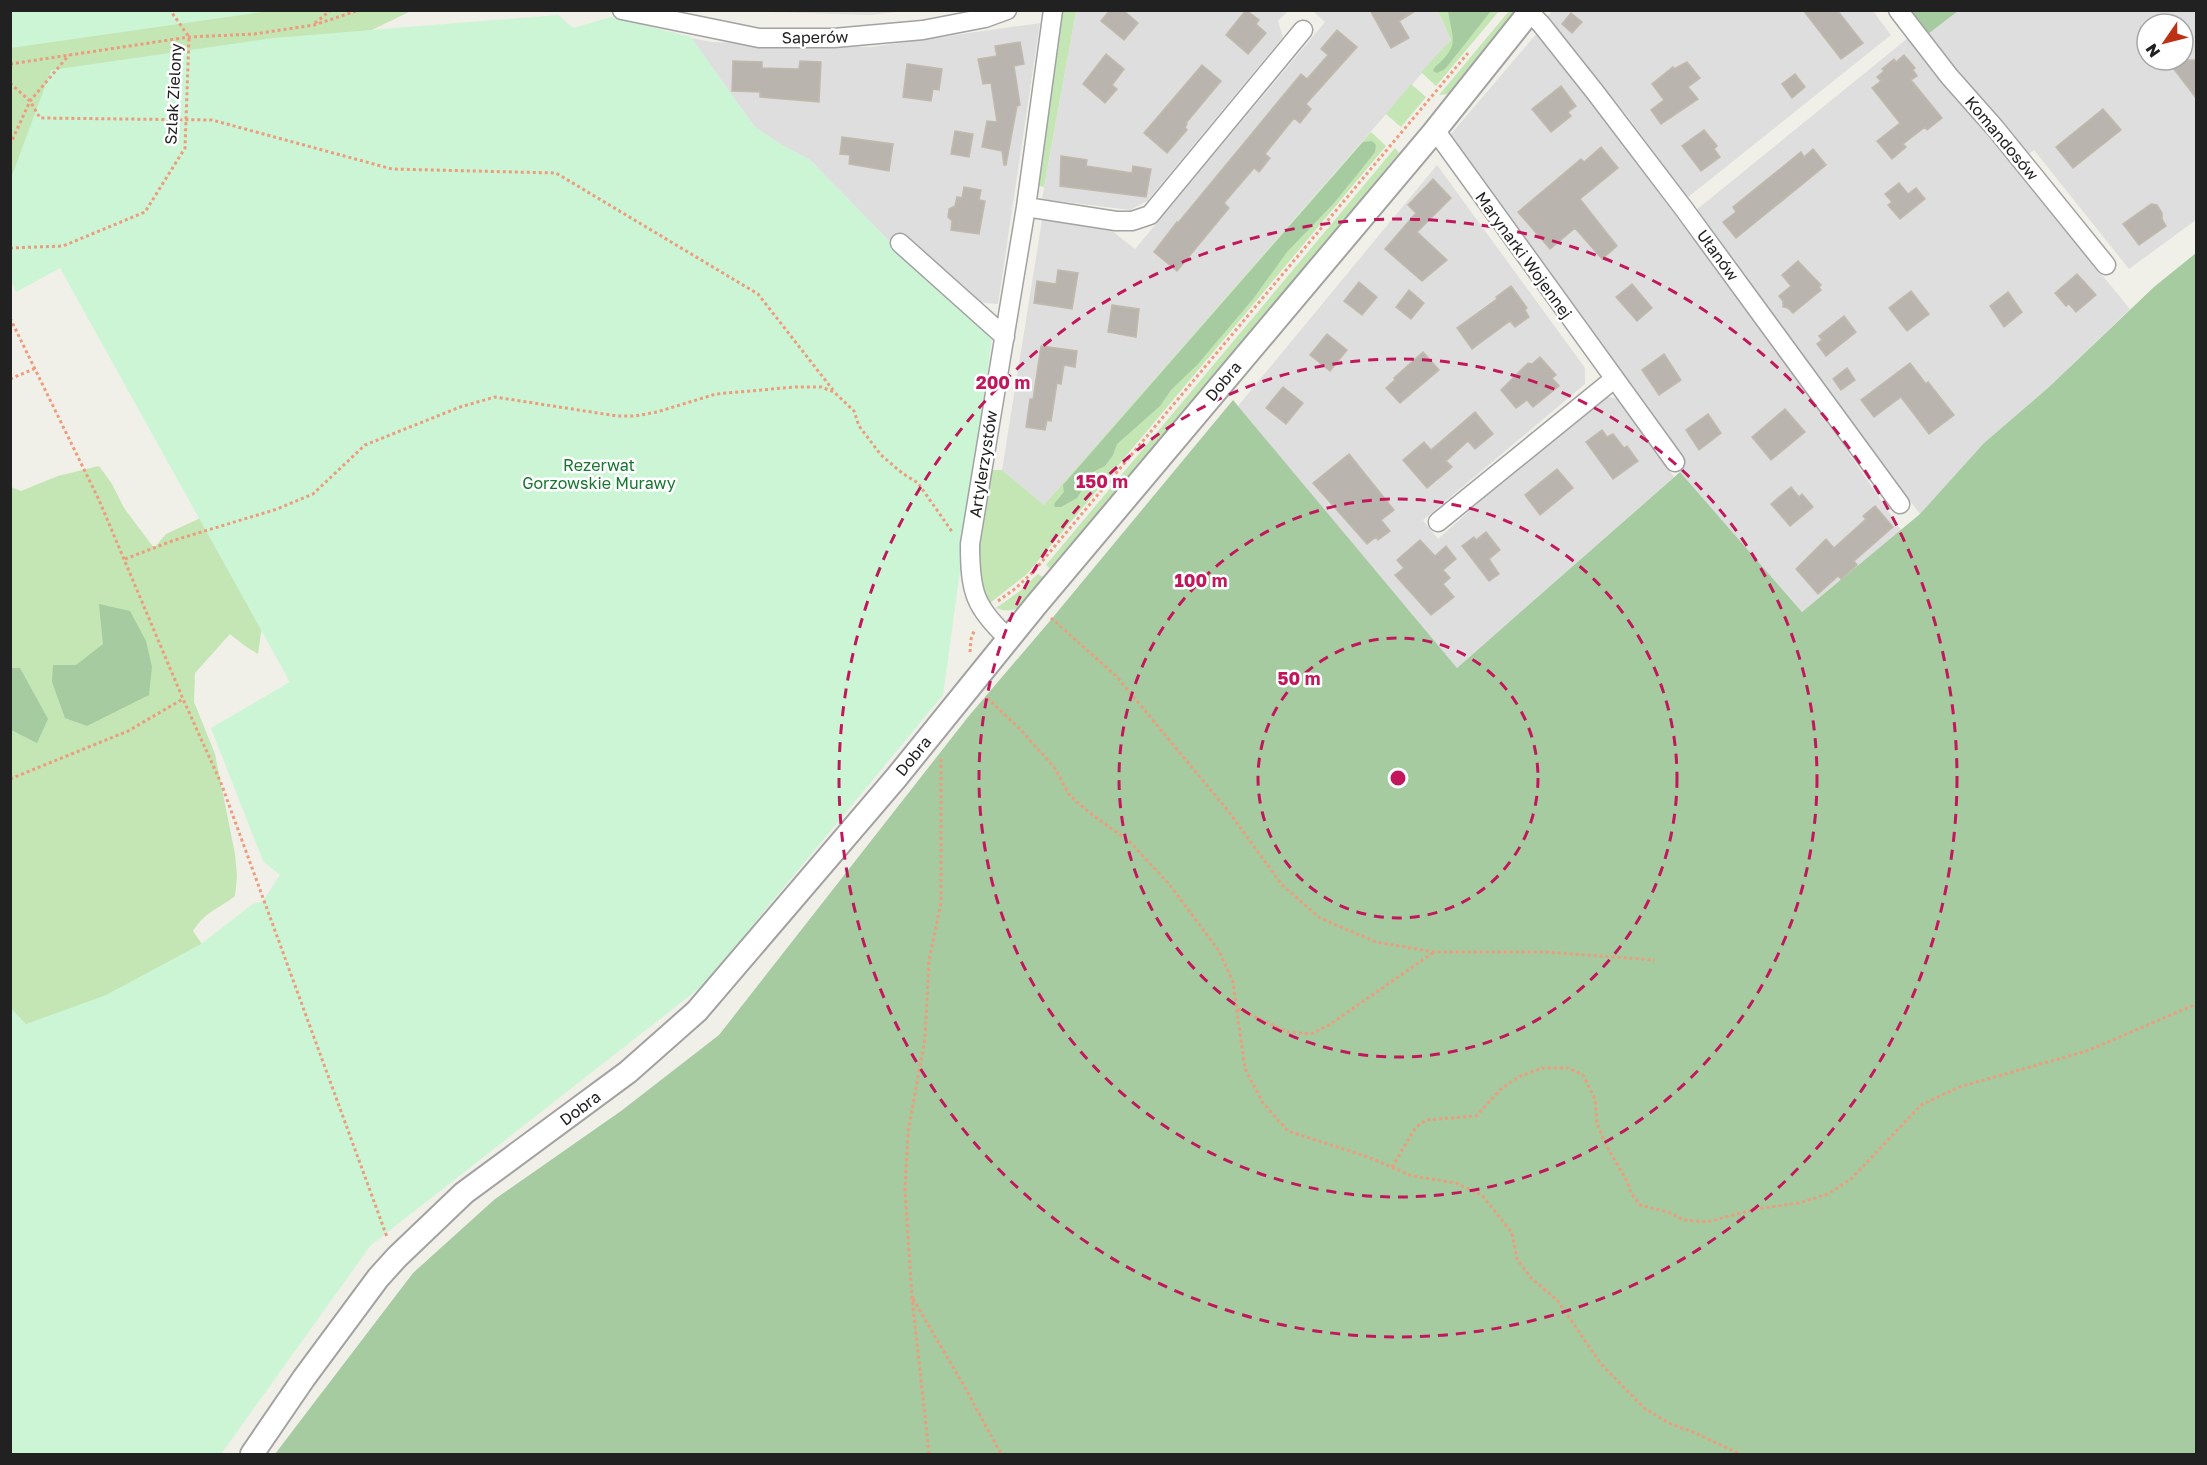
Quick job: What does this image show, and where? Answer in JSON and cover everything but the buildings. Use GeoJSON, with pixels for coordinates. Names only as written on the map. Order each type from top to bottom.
{"type":"FeatureCollection","features":[{"type":"Feature","properties":{"kind":"street","name":"Saperów"},"geometry":{"type":"LineString","coordinates":[[622,10],[759,38],[834,38],[923,30],[985,18],[1007,10]]}},
{"type":"Feature","properties":{"kind":"street","name":"Artylerzystów"},"geometry":{"type":"LineString","coordinates":[[1009,639],[985,614],[975,596],[970,572],[970,544],[1026,207],[1053,10]]}},
{"type":"Feature","properties":{"kind":"street","name":"Komandosów"},"geometry":{"type":"LineString","coordinates":[[1898,10],[1949,76],[1995,128],[2106,265]]}},
{"type":"Feature","properties":{"kind":"street","name":"Dobra"},"geometry":{"type":"LineString","coordinates":[[252,1455],[311,1369],[378,1278],[397,1257],[464,1193],[628,1072],[697,1011],[797,895],[1036,605],[1435,130],[1530,11]]}},
{"type":"Feature","properties":{"kind":"street","name":"Ułanów"},"geometry":{"type":"LineString","coordinates":[[1530,11],[1684,209],[1900,504]]}},
{"type":"Feature","properties":{"kind":"street"},"geometry":{"type":"LineString","coordinates":[[1026,207],[1116,221],[1132,221],[1150,215],[1303,30]]}},
{"type":"Feature","properties":{"kind":"street","name":"Marynarki Wojennej"},"geometry":{"type":"LineString","coordinates":[[1435,130],[1675,462]]}},
{"type":"Feature","properties":{"kind":"street"},"geometry":{"type":"LineString","coordinates":[[900,243],[1005,338]]}},
{"type":"Feature","properties":{"kind":"street"},"geometry":{"type":"LineString","coordinates":[[1438,522],[1614,379]]}},
{"type":"Feature","properties":{"kind":"path","name":"Szlak Zielony"},"geometry":{"type":"LineString","coordinates":[[10,248],[63,246],[145,212],[185,148],[189,37],[170,10]]}},
{"type":"Feature","properties":{"kind":"path"},"geometry":{"type":"LineString","coordinates":[[314,25],[330,10]]}},
{"type":"Feature","properties":{"kind":"path"},"geometry":{"type":"LineString","coordinates":[[10,64],[189,37],[254,34],[314,25],[359,10]]}},
{"type":"Feature","properties":{"kind":"path"},"geometry":{"type":"LineString","coordinates":[[969,655],[974,631],[992,605],[1016,588],[1041,564],[1468,53]]}},
{"type":"Feature","properties":{"kind":"path"},"geometry":{"type":"LineString","coordinates":[[10,145],[30,101],[69,55]]}},
{"type":"Feature","properties":{"kind":"path"},"geometry":{"type":"LineString","coordinates":[[10,83],[30,101],[40,118],[212,120],[392,169],[556,173],[758,294],[834,392],[854,411],[859,426],[881,455],[918,483],[957,539]]}},
{"type":"Feature","properties":{"kind":"path"},"geometry":{"type":"LineString","coordinates":[[10,318],[36,368],[125,559],[183,699],[221,783],[388,1240],[397,1257]]}},
{"type":"Feature","properties":{"kind":"path"},"geometry":{"type":"LineString","coordinates":[[10,379],[36,368]]}},
{"type":"Feature","properties":{"kind":"path"},"geometry":{"type":"LineString","coordinates":[[125,559],[172,541],[277,509],[313,494],[365,445],[460,407],[495,398],[617,416],[635,416],[657,412],[716,394],[795,387],[821,387],[834,392]]}},
{"type":"Feature","properties":{"kind":"path"},"geometry":{"type":"LineString","coordinates":[[1036,605],[1117,677],[1230,812],[1282,885],[1320,918],[1376,942],[1434,952],[1546,952],[1655,960]]}},
{"type":"Feature","properties":{"kind":"path"},"geometry":{"type":"LineString","coordinates":[[972,685],[1021,730],[1054,767],[1070,796],[1129,841],[1169,884],[1219,951],[1233,981],[1245,1070],[1263,1103],[1288,1131],[1316,1139],[1412,1176],[1456,1183],[1482,1195],[1512,1233],[1517,1259],[1531,1278],[1557,1300],[1601,1364],[1644,1408],[1669,1423],[1740,1455]]}},
{"type":"Feature","properties":{"kind":"path"},"geometry":{"type":"LineString","coordinates":[[10,779],[128,731],[183,699]]}},
{"type":"Feature","properties":{"kind":"path"},"geometry":{"type":"LineString","coordinates":[[929,1455],[912,1297],[905,1189],[908,1132],[925,1038],[929,960],[941,903],[941,754]]}},
{"type":"Feature","properties":{"kind":"path"},"geometry":{"type":"LineString","coordinates":[[1237,1009],[1288,1032],[1311,1034],[1329,1025],[1434,952]]}},
{"type":"Feature","properties":{"kind":"path"},"geometry":{"type":"LineString","coordinates":[[1392,1167],[1416,1126],[1426,1120],[1476,1116],[1501,1089],[1518,1077],[1542,1068],[1568,1068],[1582,1075],[1595,1099],[1597,1124],[1631,1193],[1640,1205],[1668,1212],[1684,1220],[1707,1222],[1756,1209],[1799,1203],[1828,1194],[1852,1178],[1921,1105],[1959,1087],[2087,1051],[2196,1004]]}},
{"type":"Feature","properties":{"kind":"path"},"geometry":{"type":"LineString","coordinates":[[912,1297],[1001,1455]]}},
{"type":"Feature","properties":{"kind":"shaded area"},"geometry":{"type":"Polygon","coordinates":[[[1553,10],[1873,11],[1891,35],[1687,198],[1628,117],[1547,17],[1553,10]]]}},
{"type":"Feature","properties":{"kind":"shaded area"},"geometry":{"type":"Polygon","coordinates":[[[732,11],[905,11],[871,15],[732,11]]]}},
{"type":"Feature","properties":{"kind":"shaded area"},"geometry":{"type":"Polygon","coordinates":[[[1076,11],[1288,11],[1278,21],[1283,37],[1147,201],[1130,210],[1042,199],[1076,11]]]}},
{"type":"Feature","properties":{"kind":"shaded area"},"geometry":{"type":"Polygon","coordinates":[[[1313,11],[1438,11],[1451,40],[1044,505],[1002,470],[1042,220],[1111,230],[1135,249],[1325,22],[1313,11]]]}},
{"type":"Feature","properties":{"kind":"shaded area"},"geometry":{"type":"Polygon","coordinates":[[[1958,11],[2196,11],[2196,220],[2129,269],[2034,150],[2025,157],[1928,34],[1958,11]]]}},
{"type":"Feature","properties":{"kind":"shaded area"},"geometry":{"type":"Polygon","coordinates":[[[1040,23],[998,304],[974,302],[892,244],[810,160],[780,144],[754,126],[691,38],[712,42],[871,47],[1040,23]]]}},
{"type":"Feature","properties":{"kind":"shaded area"},"geometry":{"type":"Polygon","coordinates":[[[1538,32],[1800,381],[1901,530],[1802,612],[1680,472],[1683,464],[1451,134],[1538,32]]]}},
{"type":"Feature","properties":{"kind":"shaded area"},"geometry":{"type":"Polygon","coordinates":[[[1908,38],[2130,309],[2049,387],[1984,443],[1920,514],[1695,211],[1908,38]]]}},
{"type":"Feature","properties":{"kind":"shaded area"},"geometry":{"type":"Polygon","coordinates":[[[1437,165],[1585,368],[1585,384],[1423,520],[1438,539],[1505,479],[1600,400],[1609,397],[1619,399],[1674,477],[1457,668],[1238,406],[1437,165]]]}},
{"type":"Feature","properties":{"kind":"green space"},"geometry":{"type":"Polygon","coordinates":[[[11,10],[270,10],[270,11],[11,48],[11,10]]]}},
{"type":"Feature","properties":{"kind":"green space"},"geometry":{"type":"Polygon","coordinates":[[[125,11],[411,11],[11,204],[11,42],[125,11]]]}},
{"type":"Feature","properties":{"kind":"green space"},"geometry":{"type":"Polygon","coordinates":[[[1059,11],[1076,11],[1044,187],[1034,184],[1059,11]]]}},
{"type":"Feature","properties":{"kind":"green space"},"geometry":{"type":"Polygon","coordinates":[[[1438,11],[1499,11],[1436,86],[1421,72],[1451,40],[1438,11]]]}},
{"type":"Feature","properties":{"kind":"green space"},"geometry":{"type":"Polygon","coordinates":[[[1448,11],[1491,11],[1445,69],[1437,73],[1433,71],[1434,68],[1448,54],[1453,42],[1448,11]]]}},
{"type":"Feature","properties":{"kind":"green space"},"geometry":{"type":"Polygon","coordinates":[[[1509,11],[1519,11],[1448,94],[1439,95],[1509,11]]]}},
{"type":"Feature","properties":{"kind":"green space"},"geometry":{"type":"Polygon","coordinates":[[[1910,11],[1958,11],[1928,34],[1910,11]]]}},
{"type":"Feature","properties":{"kind":"green space","name":"Rezerwat Gorzowskie Murawy"},"geometry":{"type":"Polygon","coordinates":[[[558,15],[573,28],[611,17],[691,37],[754,126],[780,144],[810,160],[892,244],[992,337],[943,695],[702,986],[371,1245],[221,1454],[11,1454],[11,1008],[26,1024],[106,995],[201,944],[253,904],[263,901],[280,875],[263,861],[211,728],[290,682],[60,268],[16,292],[11,280],[10,181],[51,70],[273,38],[558,15]]]}},
{"type":"Feature","properties":{"kind":"green space"},"geometry":{"type":"Polygon","coordinates":[[[1411,84],[1426,97],[1401,127],[1386,114],[1411,84]]]}},
{"type":"Feature","properties":{"kind":"green space"},"geometry":{"type":"Polygon","coordinates":[[[1371,132],[1386,146],[1027,574],[990,603],[980,574],[979,557],[991,470],[1002,470],[1044,505],[1371,132]]]}},
{"type":"Feature","properties":{"kind":"green space"},"geometry":{"type":"Polygon","coordinates":[[[1372,141],[1376,145],[1375,152],[1334,203],[1287,252],[1253,299],[1197,365],[1171,390],[1160,406],[1117,444],[1105,466],[1093,472],[1077,498],[1061,507],[1055,507],[1054,504],[1064,492],[1063,485],[1363,142],[1372,141]]]}},
{"type":"Feature","properties":{"kind":"green space"},"geometry":{"type":"Polygon","coordinates":[[[1395,148],[1399,153],[1053,571],[1046,565],[1395,148]]]}},
{"type":"Feature","properties":{"kind":"green space"},"geometry":{"type":"Polygon","coordinates":[[[2196,253],[2196,1454],[275,1454],[413,1273],[495,1199],[621,1111],[719,1035],[968,717],[1233,400],[1457,668],[1680,472],[1802,612],[1920,514],[1984,443],[2049,387],[2154,287],[2196,253]]]}},
{"type":"Feature","properties":{"kind":"green space"},"geometry":{"type":"Polygon","coordinates":[[[99,466],[112,484],[124,508],[154,548],[166,534],[207,515],[266,598],[258,654],[230,634],[195,673],[194,702],[215,754],[235,854],[237,876],[235,896],[207,915],[193,931],[208,953],[11,1244],[11,487],[21,491],[58,476],[99,466]]]}},
{"type":"Feature","properties":{"kind":"green space"},"geometry":{"type":"Polygon","coordinates":[[[1038,574],[1046,579],[1025,603],[1012,610],[996,608],[1020,591],[1038,574]]]}},
{"type":"Feature","properties":{"kind":"green space"},"geometry":{"type":"Polygon","coordinates":[[[99,604],[130,611],[146,641],[152,667],[149,695],[87,726],[65,718],[52,682],[53,665],[76,665],[103,644],[99,604]]]}},
{"type":"Feature","properties":{"kind":"green space"},"geometry":{"type":"Polygon","coordinates":[[[10,668],[20,668],[48,719],[37,743],[11,730],[10,668]]]}}]}
